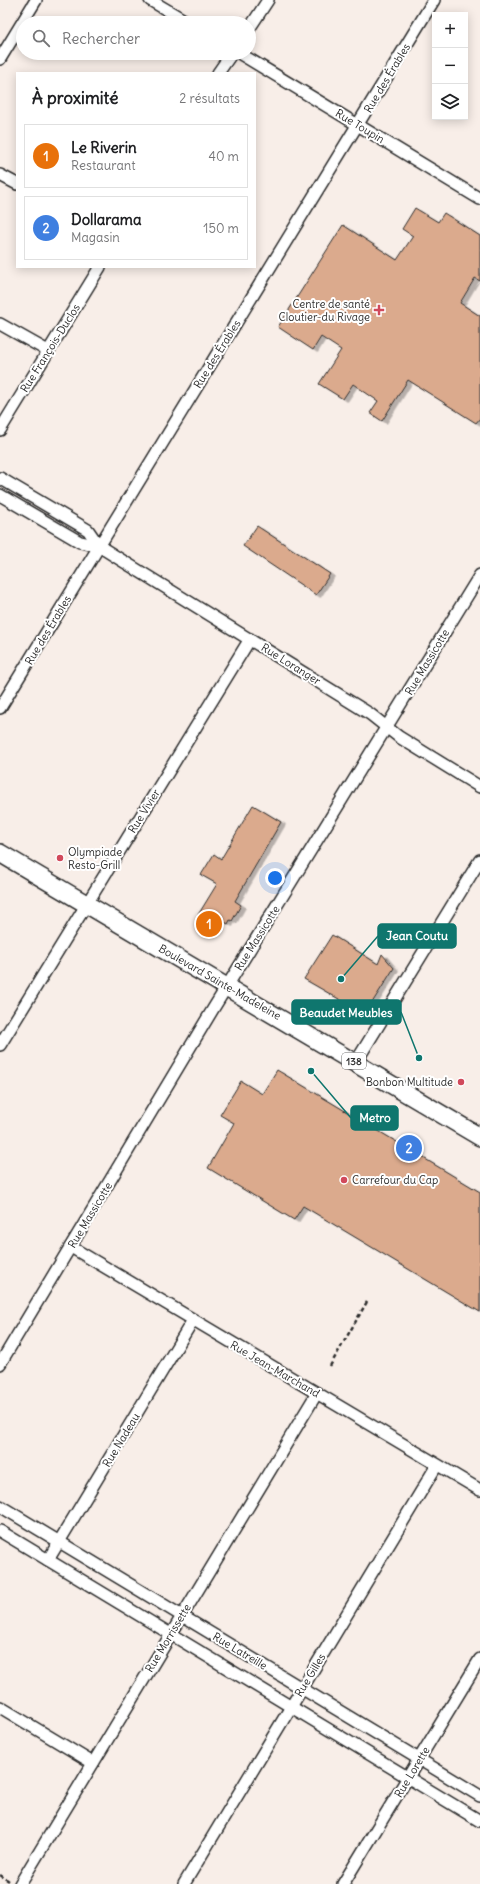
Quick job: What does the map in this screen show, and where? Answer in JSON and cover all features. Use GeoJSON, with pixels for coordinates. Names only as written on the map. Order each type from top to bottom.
{"type":"FeatureCollection","features":[{"type":"Feature","properties":{"kind":"main road","name":"Boulevard Sainte-Madeleine"},"geometry":{"type":"LineString","coordinates":[[0,852],[480,1137]]}},
{"type":"Feature","properties":{"kind":"street"},"geometry":{"type":"LineString","coordinates":[[26,16],[36,0]]}},
{"type":"Feature","properties":{"kind":"street"},"geometry":{"type":"LineString","coordinates":[[150,0],[177,16]]}},
{"type":"Feature","properties":{"kind":"street"},"geometry":{"type":"LineString","coordinates":[[256,18],[268,0]]}},
{"type":"Feature","properties":{"kind":"street","name":"Rue des Érables"},"geometry":{"type":"LineString","coordinates":[[0,708],[434,0]]}},
{"type":"Feature","properties":{"kind":"street"},"geometry":{"type":"LineString","coordinates":[[0,59],[16,33]]}},
{"type":"Feature","properties":{"kind":"street"},"geometry":{"type":"LineString","coordinates":[[219,72],[227,60]]}},
{"type":"Feature","properties":{"kind":"street","name":"Rue Toupin"},"geometry":{"type":"LineString","coordinates":[[251,60],[480,199]]}},
{"type":"Feature","properties":{"kind":"street"},"geometry":{"type":"LineString","coordinates":[[0,175],[16,183]]}},
{"type":"Feature","properties":{"kind":"street","name":"Rue François-Duclos"},"geometry":{"type":"LineString","coordinates":[[0,430],[99,268]]}},
{"type":"Feature","properties":{"kind":"street"},"geometry":{"type":"LineString","coordinates":[[0,324],[48,351]]}},
{"type":"Feature","properties":{"kind":"street","name":"Rue Loranger"},"geometry":{"type":"LineString","coordinates":[[0,478],[88,530],[99,546]]}},
{"type":"Feature","properties":{"kind":"street","name":"Rue Loranger"},"geometry":{"type":"LineString","coordinates":[[0,495],[80,542],[99,546],[370,714],[399,737],[480,787]]}},
{"type":"Feature","properties":{"kind":"street","name":"Rue Massicotte"},"geometry":{"type":"LineString","coordinates":[[0,1364],[228,986],[480,575]]}},
{"type":"Feature","properties":{"kind":"street","name":"Rue Vivier"},"geometry":{"type":"LineString","coordinates":[[0,1045],[250,639]]}},
{"type":"Feature","properties":{"kind":"street"},"geometry":{"type":"LineString","coordinates":[[356,1062],[480,860]]}},
{"type":"Feature","properties":{"kind":"street","name":"Rue Jean-Marchand"},"geometry":{"type":"LineString","coordinates":[[71,1247],[480,1490]]}},
{"type":"Feature","properties":{"kind":"street","name":"Rue Nadeau"},"geometry":{"type":"LineString","coordinates":[[48,1560],[194,1320]]}},
{"type":"Feature","properties":{"kind":"street","name":"Rue Morrissette"},"geometry":{"type":"LineString","coordinates":[[20,1884],[317,1393]]}},
{"type":"Feature","properties":{"kind":"street","name":"Rue Gilles"},"geometry":{"type":"LineString","coordinates":[[184,1884],[437,1465]]}},
{"type":"Feature","properties":{"kind":"street","name":"Rue Latreille"},"geometry":{"type":"LineString","coordinates":[[0,1506],[480,1796]]}},
{"type":"Feature","properties":{"kind":"street","name":"Rue Latreille"},"geometry":{"type":"LineString","coordinates":[[0,1531],[480,1821]]}},
{"type":"Feature","properties":{"kind":"street","name":"Rue Lorette"},"geometry":{"type":"LineString","coordinates":[[343,1884],[480,1660]]}},
{"type":"Feature","properties":{"kind":"street"},"geometry":{"type":"LineString","coordinates":[[0,1707],[93,1763]]}},
{"type":"Feature","properties":{"kind":"path"},"geometry":{"type":"LineString","coordinates":[[330,1366],[368,1300]]}},
{"type":"Feature","properties":{"kind":"path"},"geometry":{"type":"LineString","coordinates":[[0,1875],[13,1884]]}},
{"type":"Feature","properties":{"kind":"building","name":"Centre de santé Cloutier-du Rivage"},"geometry":{"type":"Polygon","coordinates":[[[415,208],[438,222],[444,213],[480,236],[480,281],[475,278],[460,303],[480,316],[480,418],[476,423],[408,380],[382,421],[370,413],[378,401],[353,384],[343,399],[319,384],[341,350],[321,337],[313,350],[278,327],[343,225],[397,260],[413,236],[402,229],[415,208]]]}},
{"type":"Feature","properties":{"kind":"building"},"geometry":{"type":"Polygon","coordinates":[[[257,526],[330,574],[316,595],[243,546],[257,526]]]}},
{"type":"Feature","properties":{"kind":"building"},"geometry":{"type":"Polygon","coordinates":[[[253,805],[281,822],[235,901],[241,905],[232,921],[230,920],[228,924],[216,917],[212,924],[198,915],[217,884],[201,875],[214,854],[221,859],[253,805]]]}},
{"type":"Feature","properties":{"kind":"building"},"geometry":{"type":"Polygon","coordinates":[[[332,935],[378,964],[382,954],[394,968],[365,1014],[304,979],[332,935]]]}},
{"type":"Feature","properties":{"kind":"building","name":"Carrefour du Cap"},"geometry":{"type":"Polygon","coordinates":[[[277,1070],[480,1192],[480,1312],[303,1206],[294,1220],[208,1168],[234,1123],[220,1115],[241,1081],[262,1094],[277,1070]]]}},
{"type":"Feature","properties":{"kind":"place","name":"Centre de santé Cloutier-du Rivage"},"geometry":{"type":"Point","coordinates":[379,310]}},
{"type":"Feature","properties":{"kind":"place","name":"Olympiade Resto-Grill"},"geometry":{"type":"Point","coordinates":[60,858]}},
{"type":"Feature","properties":{"kind":"place","name":"Le Riverin"},"geometry":{"type":"Point","coordinates":[209,924]}},
{"type":"Feature","properties":{"kind":"place","name":"Jean Coutu"},"geometry":{"type":"Point","coordinates":[341,979]}},
{"type":"Feature","properties":{"kind":"place","name":"Beaudet Meubles"},"geometry":{"type":"Point","coordinates":[419,1058]}},
{"type":"Feature","properties":{"kind":"place","name":"Metro"},"geometry":{"type":"Point","coordinates":[311,1071]}},
{"type":"Feature","properties":{"kind":"place","name":"Bonbon Multitude"},"geometry":{"type":"Point","coordinates":[461,1082]}},
{"type":"Feature","properties":{"kind":"place","name":"Dollarama"},"geometry":{"type":"Point","coordinates":[409,1148]}},
{"type":"Feature","properties":{"kind":"place","name":"Carrefour du Cap"},"geometry":{"type":"Point","coordinates":[344,1180]}}]}
